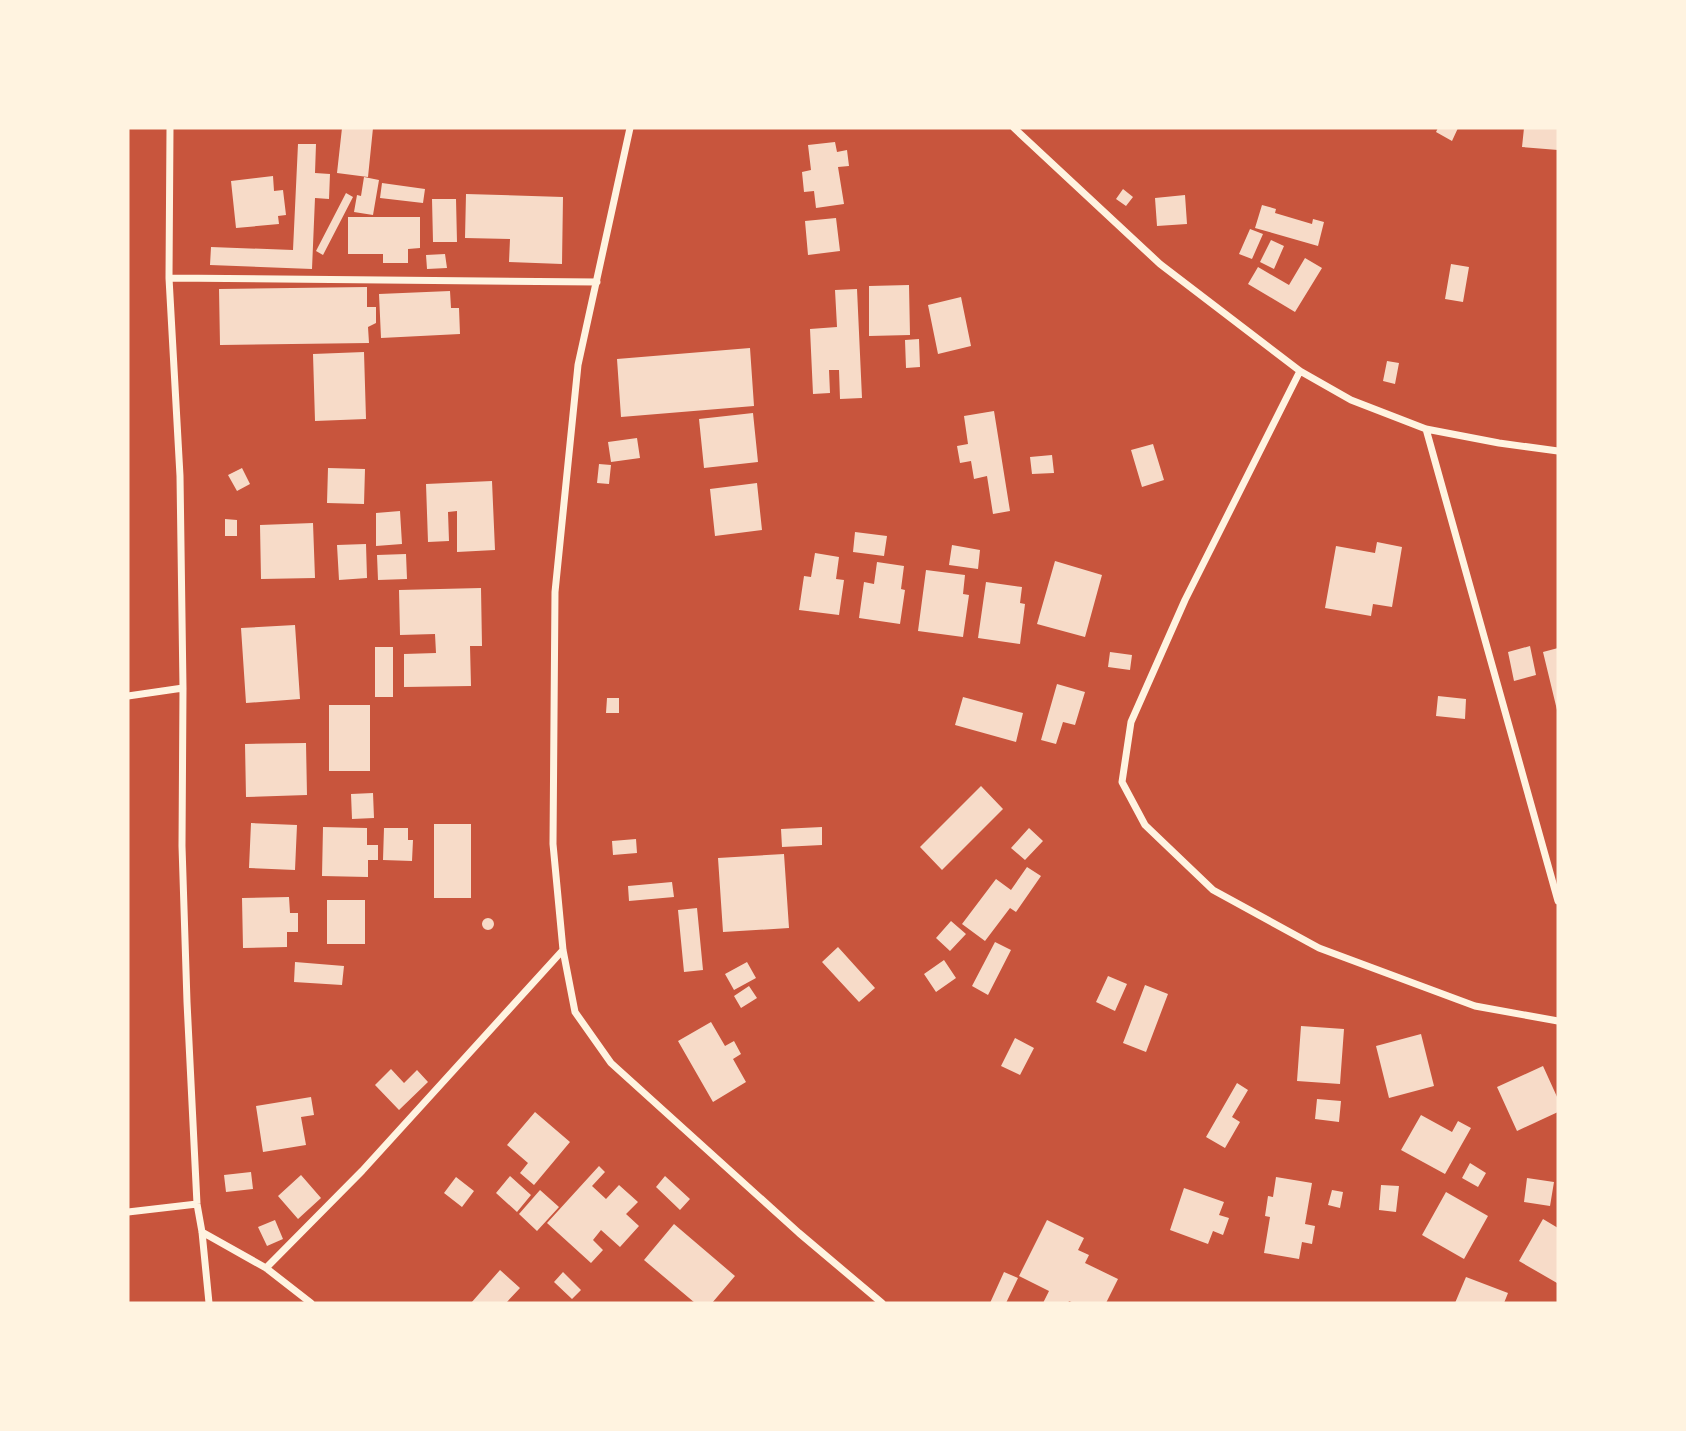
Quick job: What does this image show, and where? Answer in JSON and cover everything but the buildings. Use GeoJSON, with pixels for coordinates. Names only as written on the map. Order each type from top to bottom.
{"type":"FeatureCollection","features":[{"type":"Feature","properties":{"kind":"street"},"geometry":{"type":"LineString","coordinates":[[170,128],[169,278],[180,476],[182,846],[187,1002],[197,1204],[209,1303]]}},
{"type":"Feature","properties":{"kind":"street"},"geometry":{"type":"LineString","coordinates":[[630,128],[578,365],[555,592],[553,844],[563,950],[575,1012],[611,1063],[799,1233],[882,1303]]}},
{"type":"Feature","properties":{"kind":"street"},"geometry":{"type":"LineString","coordinates":[[1014,128],[1160,264],[1300,371],[1351,400],[1426,429],[1558,451]]}},
{"type":"Feature","properties":{"kind":"street"},"geometry":{"type":"LineString","coordinates":[[169,278],[597,282]]}},
{"type":"Feature","properties":{"kind":"street"},"geometry":{"type":"LineString","coordinates":[[1300,371],[1185,600],[1131,722],[1122,782],[1145,825],[1213,890],[1295,935],[1319,948],[1475,1006],[1558,1021]]}},
{"type":"Feature","properties":{"kind":"street"},"geometry":{"type":"LineString","coordinates":[[1426,429],[1558,901]]}},
{"type":"Feature","properties":{"kind":"street"},"geometry":{"type":"LineString","coordinates":[[128,695],[183,688]]}},
{"type":"Feature","properties":{"kind":"street"},"geometry":{"type":"LineString","coordinates":[[266,1268],[362,1171],[563,950]]}},
{"type":"Feature","properties":{"kind":"street"},"geometry":{"type":"LineString","coordinates":[[128,1212],[197,1204]]}},
{"type":"Feature","properties":{"kind":"street"},"geometry":{"type":"LineString","coordinates":[[202,1232],[266,1268],[311,1303]]}}]}
